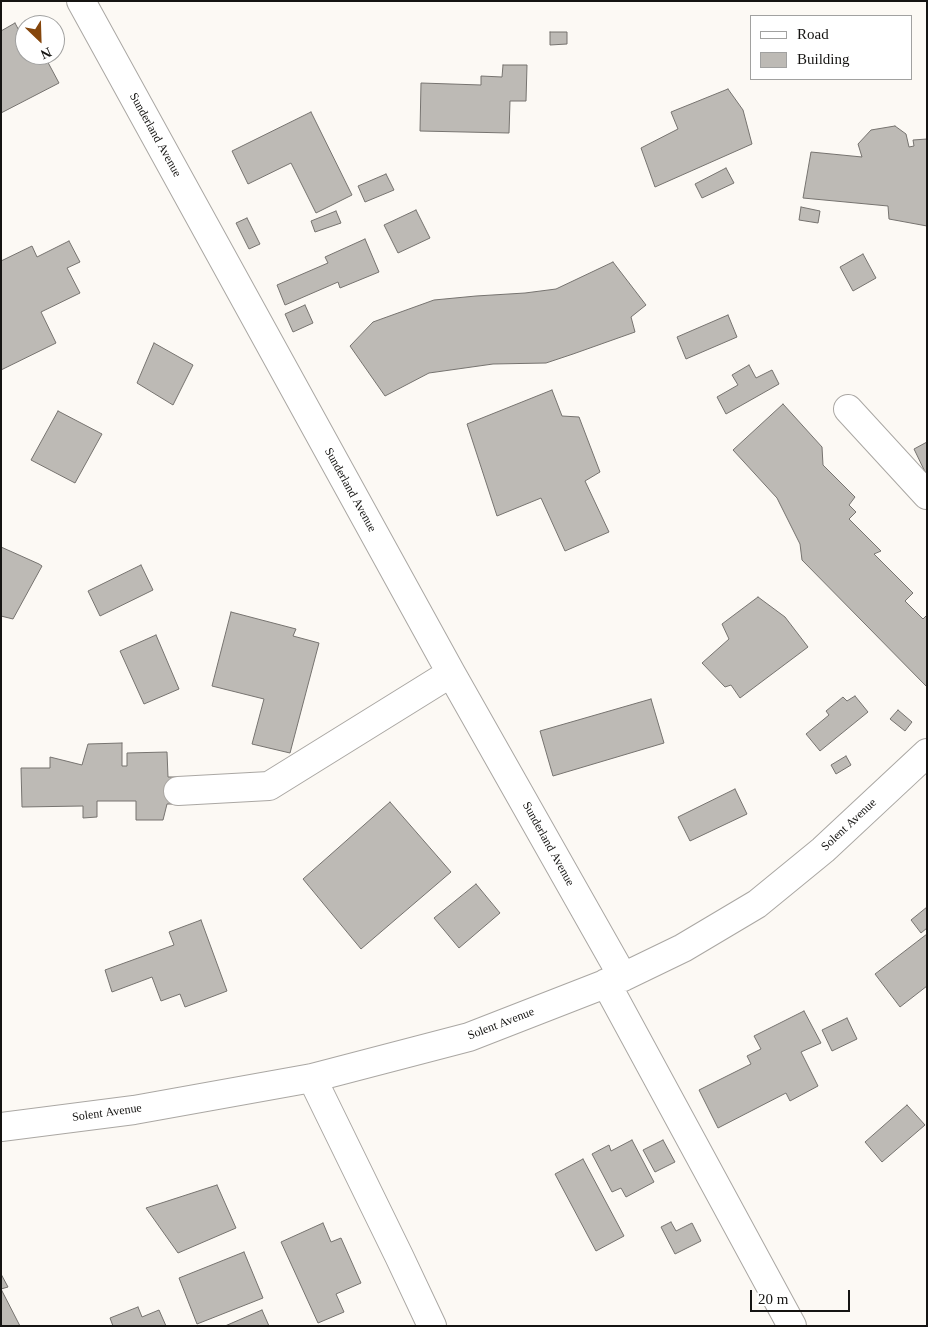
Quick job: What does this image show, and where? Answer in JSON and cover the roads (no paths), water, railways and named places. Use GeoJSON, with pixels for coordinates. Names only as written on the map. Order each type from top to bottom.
{"type":"FeatureCollection","features":[{"type":"Feature","properties":{"kind":"street","name":"Sunderland Avenue"},"geometry":{"type":"LineString","coordinates":[[81,1],[451,673],[615,980],[792,1326]]}},
{"type":"Feature","properties":{"kind":"street"},"geometry":{"type":"LineString","coordinates":[[848,409],[927,495]]}},
{"type":"Feature","properties":{"kind":"street"},"geometry":{"type":"LineString","coordinates":[[178,791],[269,786],[451,673]]}},
{"type":"Feature","properties":{"kind":"street","name":"Solent Avenue"},"geometry":{"type":"LineString","coordinates":[[1,1128],[134,1110],[312,1078],[469,1036],[615,980],[683,948],[757,904],[823,850],[927,753]]}},
{"type":"Feature","properties":{"kind":"street"},"geometry":{"type":"LineString","coordinates":[[312,1078],[432,1326]]}}]}
